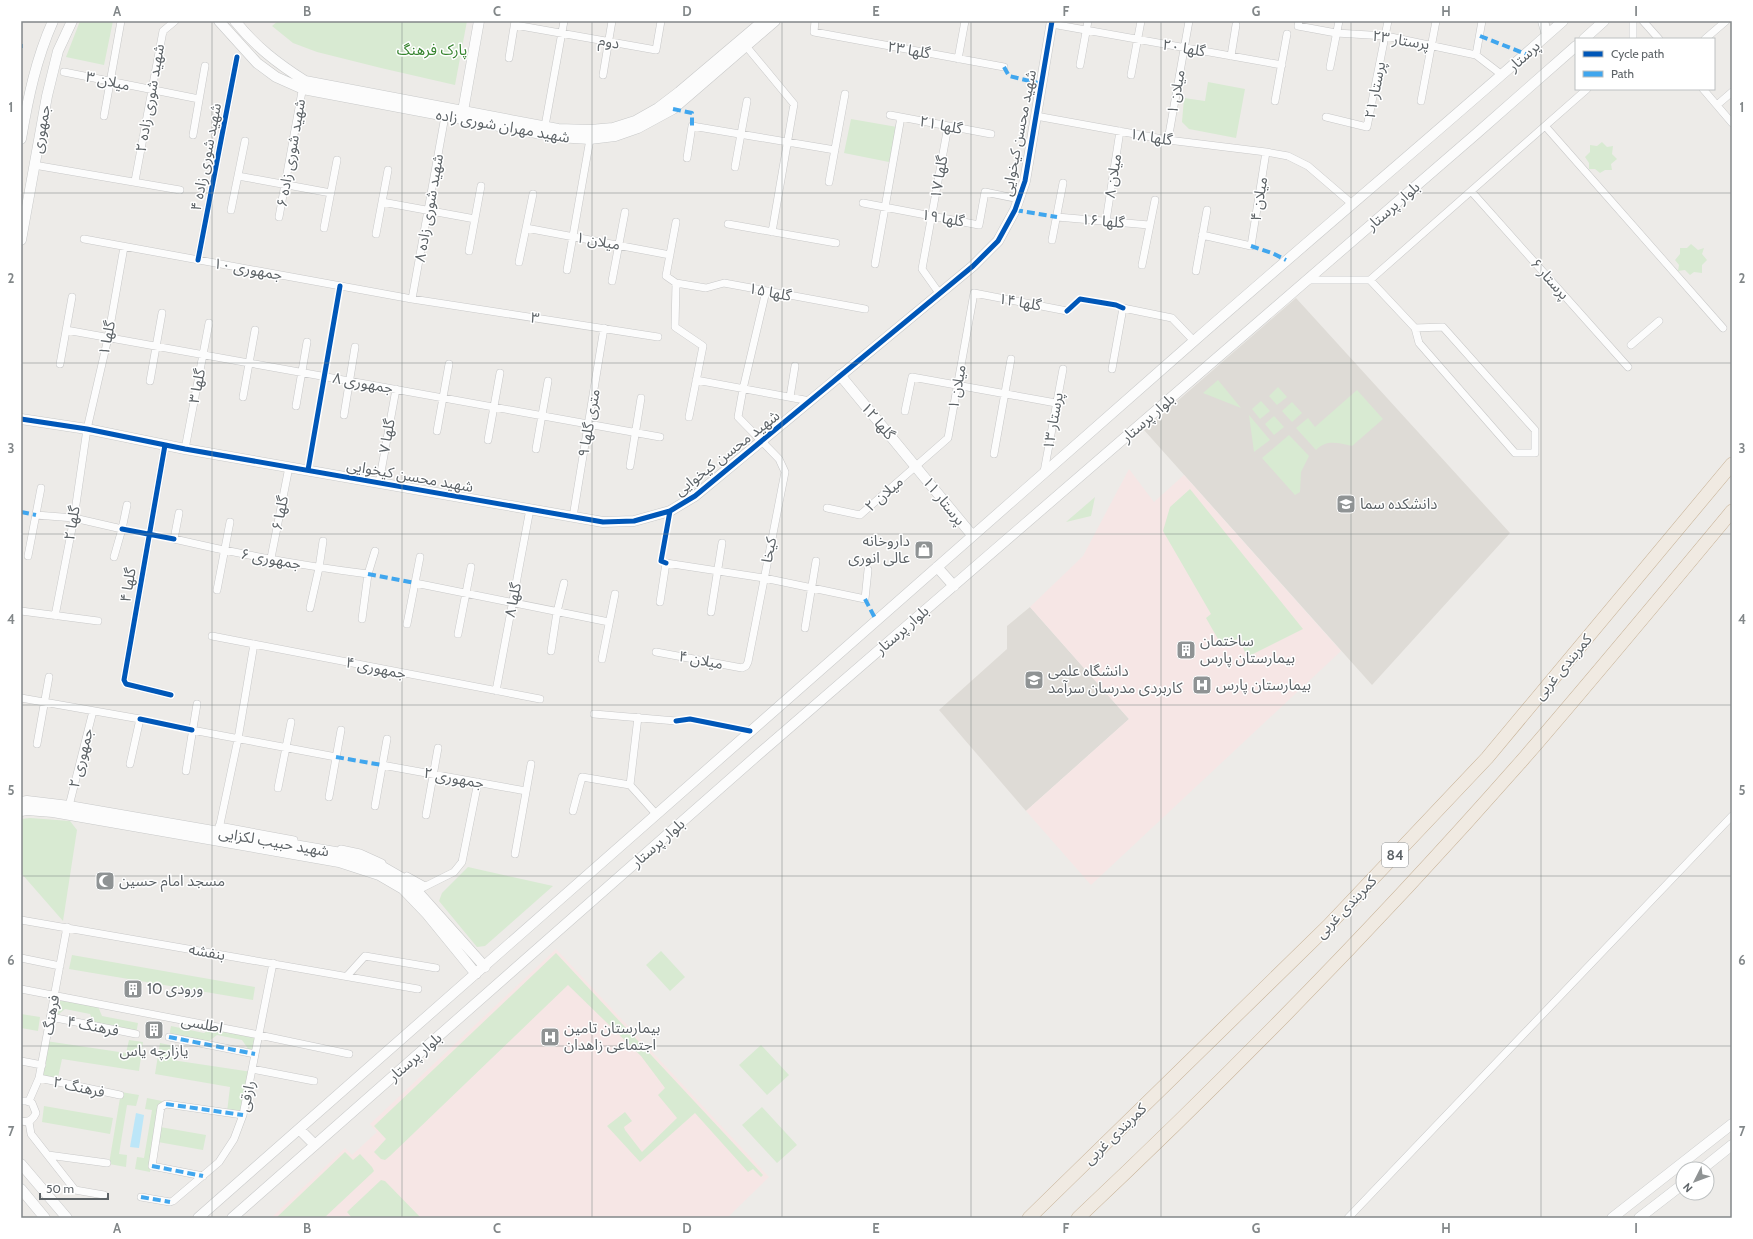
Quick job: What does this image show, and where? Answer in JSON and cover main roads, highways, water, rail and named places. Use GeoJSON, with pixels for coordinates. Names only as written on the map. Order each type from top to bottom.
{"type":"FeatureCollection","features":[{"type":"Feature","properties":{"kind":"highway","name":"کمربندی غربی"},"geometry":{"type":"LineString","coordinates":[[1029,1218],[1328,926],[1482,763],[1732,464]]}},
{"type":"Feature","properties":{"kind":"highway","name":"کمربندی غربی"},"geometry":{"type":"LineString","coordinates":[[1078,1218],[1262,1039],[1436,856],[1525,757],[1622,645],[1732,511]]}},
{"type":"Feature","properties":{"kind":"main road","name":"جمهوری"},"geometry":{"type":"LineString","coordinates":[[21,139],[29,92],[42,45],[52,21]]}},
{"type":"Feature","properties":{"kind":"main road","name":"جمهوری"},"geometry":{"type":"LineString","coordinates":[[21,240],[24,211],[47,96],[58,51],[72,21]]}},
{"type":"Feature","properties":{"kind":"main road","name":"شهید مهران شوری زاده"},"geometry":{"type":"LineString","coordinates":[[219,21],[257,63],[276,77],[304,85],[446,116],[545,130],[590,130],[613,128],[635,121],[658,108],[674,96],[763,21]]}},
{"type":"Feature","properties":{"kind":"main road","name":"شهید مهران شوری زاده"},"geometry":{"type":"LineString","coordinates":[[235,21],[245,34],[264,53],[304,85],[463,111],[590,139],[615,136],[638,128],[673,109],[775,21]]}},
{"type":"Feature","properties":{"kind":"main road"},"geometry":{"type":"LineString","coordinates":[[463,111],[479,21]]}},
{"type":"Feature","properties":{"kind":"main road"},"geometry":{"type":"LineString","coordinates":[[1543,21],[1547,35]]}},
{"type":"Feature","properties":{"kind":"main road","name":"پرستار"},"geometry":{"type":"LineString","coordinates":[[1502,75],[1563,21]]}},
{"type":"Feature","properties":{"kind":"main road"},"geometry":{"type":"LineString","coordinates":[[1585,38],[1604,21]]}},
{"type":"Feature","properties":{"kind":"main road","name":"شهید محسن کیخوایی"},"geometry":{"type":"LineString","coordinates":[[21,419],[87,429],[185,449],[603,522],[634,521],[670,511],[695,496],[762,442],[840,375],[973,266],[998,241],[1015,210],[1025,181],[1052,22]]}},
{"type":"Feature","properties":{"kind":"main road","name":"بلوار پرستار"},"geometry":{"type":"LineString","coordinates":[[232,1218],[760,753],[1575,47]]}},
{"type":"Feature","properties":{"kind":"main road","name":"بلوار پرستار"},"geometry":{"type":"LineString","coordinates":[[198,1218],[485,967],[972,535],[1351,204],[1502,75]]}},
{"type":"Feature","properties":{"kind":"main road","name":"گلها ۱۲"},"geometry":{"type":"LineString","coordinates":[[840,375],[916,467]]}},
{"type":"Feature","properties":{"kind":"main road","name":"پرستار ۱۱"},"geometry":{"type":"LineString","coordinates":[[916,467],[972,535]]}},
{"type":"Feature","properties":{"kind":"main road"},"geometry":{"type":"LineString","coordinates":[[937,567],[954,586]]}},
{"type":"Feature","properties":{"kind":"main road","name":"شهید حبیب لکزایی"},"geometry":{"type":"LineString","coordinates":[[21,802],[27,801],[69,806],[84,813]]}},
{"type":"Feature","properties":{"kind":"main road","name":"شهید حبیب لکزایی"},"geometry":{"type":"LineString","coordinates":[[21,811],[84,813],[341,853],[362,859],[390,871],[409,882],[485,967]]}},
{"type":"Feature","properties":{"kind":"main road","name":"شهید حبیب لکزایی"},"geometry":{"type":"LineString","coordinates":[[418,891],[427,914],[476,974]]}},
{"type":"Feature","properties":{"kind":"main road"},"geometry":{"type":"LineString","coordinates":[[1612,1218],[1732,1124]]}},
{"type":"Feature","properties":{"kind":"main road"},"geometry":{"type":"LineString","coordinates":[[299,1129],[315,1145]]}},
{"type":"Feature","properties":{"kind":"main road"},"geometry":{"type":"LineString","coordinates":[[1712,1161],[1732,1145]]}},
{"type":"Feature","properties":{"kind":"main road"},"geometry":{"type":"LineString","coordinates":[[21,1164],[67,1218]]}},
{"type":"Feature","properties":{"kind":"main road"},"geometry":{"type":"LineString","coordinates":[[21,1189],[46,1218]]}},
{"type":"Feature","properties":{"kind":"main road"},"geometry":{"type":"LineString","coordinates":[[1639,1218],[1675,1190]]}},
{"type":"Feature","properties":{"kind":"water"},"geometry":{"type":"Polygon","coordinates":[[[136,1113],[144,1115],[139,1148],[130,1147],[136,1113]]]}},
{"type":"Feature","properties":{"kind":"place","name":"دانشکده سما"},"geometry":{"type":"Point","coordinates":[1346,504]}},
{"type":"Feature","properties":{"kind":"place","name":"داروخانه عالی انوری"},"geometry":{"type":"Point","coordinates":[924,550]}},
{"type":"Feature","properties":{"kind":"place","name":"ساختمان بیمارستان پارس"},"geometry":{"type":"Point","coordinates":[1186,650]}},
{"type":"Feature","properties":{"kind":"place","name":"دانشگاه علمی کاربردی مدرسان سرآمد"},"geometry":{"type":"Point","coordinates":[1034,680]}},
{"type":"Feature","properties":{"kind":"place","name":"بیمارستان پارس"},"geometry":{"type":"Point","coordinates":[1202,685]}},
{"type":"Feature","properties":{"kind":"place","name":"مسجد امام حسین"},"geometry":{"type":"Point","coordinates":[105,881]}},
{"type":"Feature","properties":{"kind":"place","name":"ورودی 10"},"geometry":{"type":"Point","coordinates":[133,989]}},
{"type":"Feature","properties":{"kind":"place","name":"یازارچه یاس"},"geometry":{"type":"Point","coordinates":[154,1030]}},
{"type":"Feature","properties":{"kind":"place","name":"بیمارستان تامین اجتماعی زاهدان"},"geometry":{"type":"Point","coordinates":[550,1037]}},
{"type":"Feature","properties":{"kind":"park label","name":"پارک فرهنگ"},"geometry":{"type":"Point","coordinates":[432,50]}}]}
